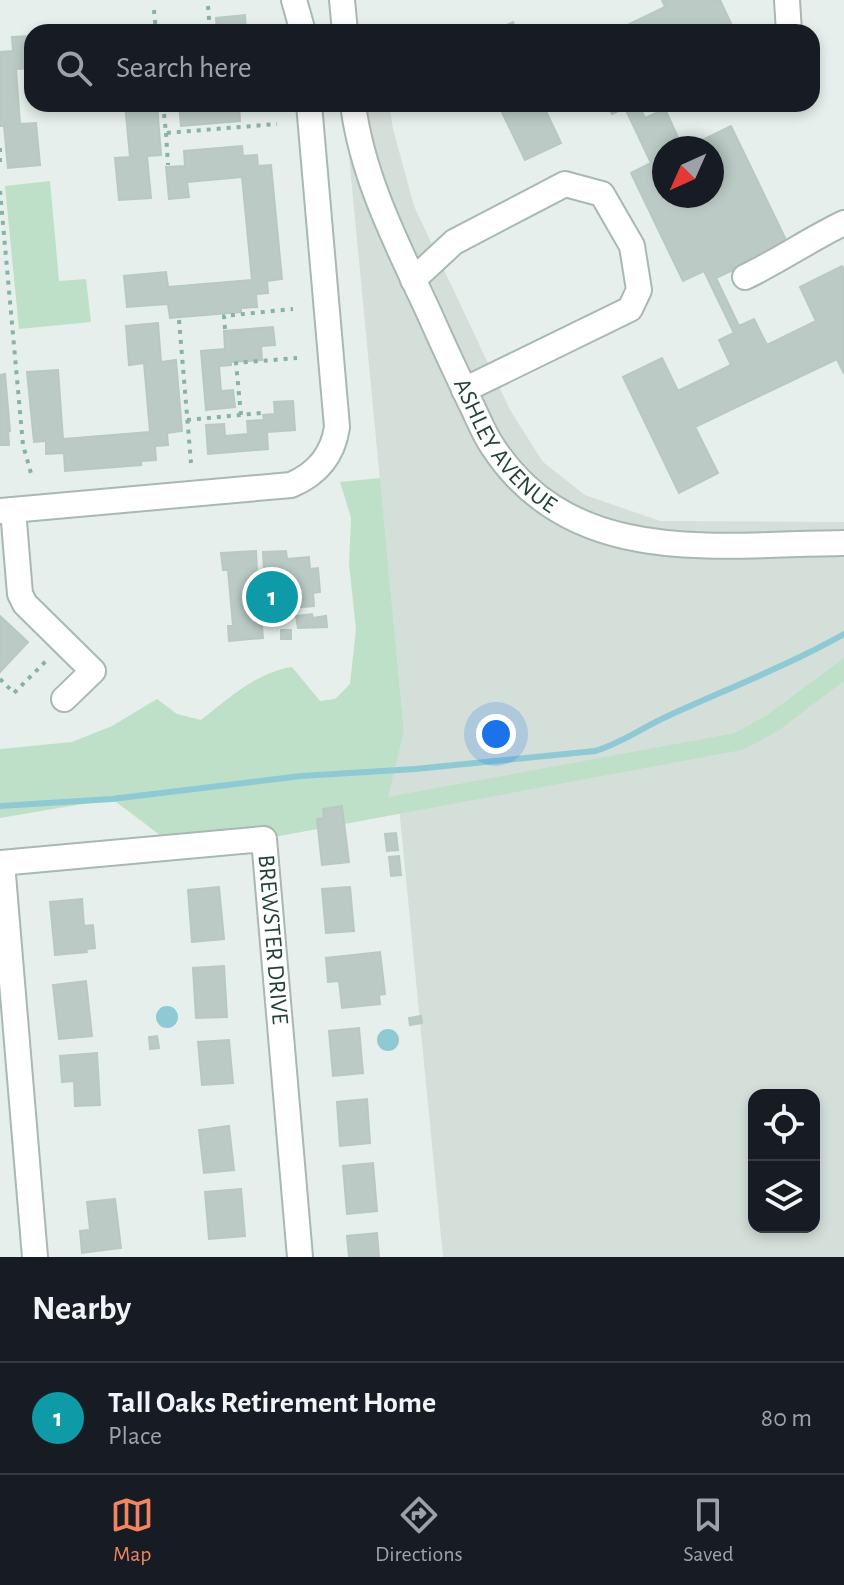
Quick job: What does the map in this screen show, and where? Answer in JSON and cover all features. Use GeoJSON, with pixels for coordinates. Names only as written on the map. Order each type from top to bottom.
{"type":"FeatureCollection","features":[{"type":"Feature","properties":{"kind":"street"},"geometry":{"type":"LineString","coordinates":[[294,0],[301,24]]}},
{"type":"Feature","properties":{"kind":"street"},"geometry":{"type":"LineString","coordinates":[[342,0],[344,24]]}},
{"type":"Feature","properties":{"kind":"street"},"geometry":{"type":"LineString","coordinates":[[787,0],[788,24]]}},
{"type":"Feature","properties":{"kind":"street"},"geometry":{"type":"LineString","coordinates":[[64,699],[93,671],[25,604],[20,594],[6,510],[291,485],[310,476],[323,464],[334,442],[337,427],[310,112]]}},
{"type":"Feature","properties":{"kind":"street","name":"ASHLEY AVENUE"},"geometry":{"type":"LineString","coordinates":[[355,112],[374,187],[464,390],[491,445],[512,473],[536,495],[565,514],[605,533],[642,542],[682,545],[844,543]]}},
{"type":"Feature","properties":{"kind":"street"},"geometry":{"type":"LineString","coordinates":[[413,280],[454,242],[565,184],[602,194],[632,246],[639,290],[630,309],[464,390]]}},
{"type":"Feature","properties":{"kind":"street"},"geometry":{"type":"LineString","coordinates":[[745,277],[844,223]]}},
{"type":"Feature","properties":{"kind":"street","name":"BREWSTER DRIVE"},"geometry":{"type":"LineString","coordinates":[[1,863],[264,839],[300,1257]]}},
{"type":"Feature","properties":{"kind":"street"},"geometry":{"type":"LineString","coordinates":[[1,863],[35,1257]]}},
{"type":"Feature","properties":{"kind":"path"},"geometry":{"type":"LineString","coordinates":[[208,6],[209,24]]}},
{"type":"Feature","properties":{"kind":"path"},"geometry":{"type":"LineString","coordinates":[[154,10],[155,24]]}},
{"type":"Feature","properties":{"kind":"path"},"geometry":{"type":"LineString","coordinates":[[164,112],[168,165]]}},
{"type":"Feature","properties":{"kind":"path"},"geometry":{"type":"LineString","coordinates":[[166,133],[277,124]]}},
{"type":"Feature","properties":{"kind":"path"},"geometry":{"type":"LineString","coordinates":[[0,148],[0,162]]}},
{"type":"Feature","properties":{"kind":"path"},"geometry":{"type":"LineString","coordinates":[[0,191],[23,445],[32,477]]}},
{"type":"Feature","properties":{"kind":"path"},"geometry":{"type":"LineString","coordinates":[[0,304],[11,304]]}},
{"type":"Feature","properties":{"kind":"path"},"geometry":{"type":"LineString","coordinates":[[225,329],[224,316],[293,309]]}},
{"type":"Feature","properties":{"kind":"path"},"geometry":{"type":"LineString","coordinates":[[179,320],[191,463]]}},
{"type":"Feature","properties":{"kind":"path"},"geometry":{"type":"LineString","coordinates":[[241,415],[236,363],[297,358]]}},
{"type":"Feature","properties":{"kind":"path"},"geometry":{"type":"LineString","coordinates":[[187,420],[261,413]]}},
{"type":"Feature","properties":{"kind":"path"},"geometry":{"type":"LineString","coordinates":[[0,679],[14,693],[64,643]]}},
{"type":"Feature","properties":{"kind":"shaded area"},"geometry":{"type":"Polygon","coordinates":[[[345,112],[390,112],[414,206],[510,410],[543,462],[585,495],[660,521],[844,522],[844,1257],[443,1257],[399,807],[387,797],[404,731],[345,112]]]}},
{"type":"Feature","properties":{"kind":"green space"},"geometry":{"type":"Polygon","coordinates":[[[50,181],[59,281],[86,279],[91,322],[19,329],[5,186],[50,181]]]}},
{"type":"Feature","properties":{"kind":"green space"},"geometry":{"type":"Polygon","coordinates":[[[380,478],[404,731],[388,797],[735,733],[767,715],[844,658],[844,681],[778,731],[742,750],[167,857],[164,838],[112,799],[0,818],[0,749],[72,742],[112,726],[157,699],[177,714],[201,720],[255,680],[292,667],[320,701],[335,699],[350,684],[356,629],[349,564],[351,518],[340,482],[380,478]]]}},
{"type":"Feature","properties":{"kind":"water"},"geometry":{"type":"Polygon","coordinates":[[[167,1006],[175,1009],[178,1017],[175,1025],[167,1028],[159,1025],[156,1017],[159,1009],[167,1006]]]}},
{"type":"Feature","properties":{"kind":"water"},"geometry":{"type":"Polygon","coordinates":[[[388,1029],[396,1032],[399,1040],[396,1048],[388,1051],[380,1048],[377,1040],[380,1032],[388,1029]]]}},
{"type":"Feature","properties":{"kind":"building"},"geometry":{"type":"Polygon","coordinates":[[[662,0],[720,0],[731,24],[630,24],[665,7],[662,0]]]}},
{"type":"Feature","properties":{"kind":"building"},"geometry":{"type":"Polygon","coordinates":[[[245,15],[246,24],[216,24],[216,18],[245,15]]]}},
{"type":"Feature","properties":{"kind":"building"},"geometry":{"type":"Polygon","coordinates":[[[24,36],[24,68],[16,69],[20,124],[36,123],[40,165],[8,168],[4,126],[0,126],[0,52],[13,51],[12,37],[24,36]]]}},
{"type":"Feature","properties":{"kind":"building"},"geometry":{"type":"Polygon","coordinates":[[[126,112],[158,112],[161,155],[147,156],[151,198],[119,200],[115,158],[130,157],[126,112]]]}},
{"type":"Feature","properties":{"kind":"building"},"geometry":{"type":"Polygon","coordinates":[[[180,112],[239,112],[240,121],[181,126],[180,112]]]}},
{"type":"Feature","properties":{"kind":"building"},"geometry":{"type":"Polygon","coordinates":[[[502,112],[546,112],[561,143],[525,160],[502,112]]]}},
{"type":"Feature","properties":{"kind":"building"},"geometry":{"type":"Polygon","coordinates":[[[627,112],[642,112],[645,118],[666,112],[677,136],[652,136],[652,208],[724,208],[724,136],[711,136],[731,126],[788,244],[716,278],[739,326],[754,319],[767,345],[816,321],[800,287],[842,266],[844,270],[844,374],[837,359],[695,427],[718,473],[679,493],[623,377],[662,358],[678,391],[731,365],[719,340],[734,333],[704,271],[683,281],[631,173],[651,163],[627,112]]]}},
{"type":"Feature","properties":{"kind":"building"},"geometry":{"type":"Polygon","coordinates":[[[242,146],[243,156],[257,155],[258,166],[271,165],[282,279],[267,281],[268,293],[256,294],[257,307],[241,308],[241,312],[170,318],[168,304],[127,307],[124,276],[166,272],[168,287],[252,280],[242,177],[187,182],[189,197],[169,199],[166,167],[185,166],[184,151],[242,146]]]}},
{"type":"Feature","properties":{"kind":"building"},"geometry":{"type":"Polygon","coordinates":[[[158,323],[161,362],[176,360],[182,431],[167,433],[168,445],[155,446],[156,460],[141,461],[141,465],[65,471],[64,453],[46,454],[46,441],[34,442],[27,372],[58,370],[63,439],[150,432],[144,363],[129,365],[126,326],[158,323]]]}},
{"type":"Feature","properties":{"kind":"building"},"geometry":{"type":"Polygon","coordinates":[[[273,327],[275,345],[261,346],[262,360],[219,366],[221,391],[233,390],[235,407],[206,410],[201,351],[225,349],[224,331],[273,327]]]}},
{"type":"Feature","properties":{"kind":"building"},"geometry":{"type":"Polygon","coordinates":[[[5,374],[10,431],[9,445],[0,445],[0,375],[5,374]]]}},
{"type":"Feature","properties":{"kind":"building"},"geometry":{"type":"Polygon","coordinates":[[[293,401],[295,430],[267,432],[268,449],[208,454],[206,425],[224,424],[225,436],[248,434],[247,421],[264,420],[263,415],[275,414],[274,402],[293,401]]]}},
{"type":"Feature","properties":{"kind":"building"},"geometry":{"type":"Polygon","coordinates":[[[256,551],[257,571],[264,570],[263,552],[286,551],[287,559],[309,557],[310,569],[318,568],[320,592],[313,593],[314,606],[276,609],[276,602],[260,603],[263,638],[229,641],[228,626],[233,626],[228,570],[223,570],[221,553],[256,551]]]}},
{"type":"Feature","properties":{"kind":"building"},"geometry":{"type":"Polygon","coordinates":[[[312,614],[313,618],[326,616],[327,627],[298,628],[296,616],[312,614]]]}},
{"type":"Feature","properties":{"kind":"building"},"geometry":{"type":"Polygon","coordinates":[[[0,616],[28,642],[0,672],[0,616]]]}},
{"type":"Feature","properties":{"kind":"building"},"geometry":{"type":"Polygon","coordinates":[[[281,630],[291,630],[291,639],[281,639],[281,630]]]}},
{"type":"Feature","properties":{"kind":"building"},"geometry":{"type":"Polygon","coordinates":[[[342,806],[349,862],[322,865],[317,819],[324,818],[323,809],[342,806]]]}},
{"type":"Feature","properties":{"kind":"building"},"geometry":{"type":"Polygon","coordinates":[[[396,833],[398,850],[387,851],[385,834],[396,833]]]}},
{"type":"Feature","properties":{"kind":"building"},"geometry":{"type":"Polygon","coordinates":[[[399,856],[401,875],[391,876],[389,857],[399,856]]]}},
{"type":"Feature","properties":{"kind":"building"},"geometry":{"type":"Polygon","coordinates":[[[219,887],[224,939],[192,942],[188,890],[219,887]]]}},
{"type":"Feature","properties":{"kind":"building"},"geometry":{"type":"Polygon","coordinates":[[[350,887],[354,931],[326,933],[322,889],[350,887]]]}},
{"type":"Feature","properties":{"kind":"building"},"geometry":{"type":"Polygon","coordinates":[[[82,899],[84,926],[93,925],[95,948],[86,949],[87,952],[55,955],[50,902],[82,899]]]}},
{"type":"Feature","properties":{"kind":"building"},"geometry":{"type":"Polygon","coordinates":[[[380,952],[385,994],[379,995],[380,1004],[342,1008],[339,981],[328,982],[326,958],[380,952]]]}},
{"type":"Feature","properties":{"kind":"building"},"geometry":{"type":"Polygon","coordinates":[[[224,966],[227,1017],[196,1018],[193,968],[224,966]]]}},
{"type":"Feature","properties":{"kind":"building"},"geometry":{"type":"Polygon","coordinates":[[[86,981],[92,1036],[59,1039],[53,985],[86,981]]]}},
{"type":"Feature","properties":{"kind":"building"},"geometry":{"type":"Polygon","coordinates":[[[421,1016],[422,1023],[410,1025],[409,1018],[421,1016]]]}},
{"type":"Feature","properties":{"kind":"building"},"geometry":{"type":"Polygon","coordinates":[[[359,1028],[363,1073],[333,1076],[329,1031],[359,1028]]]}},
{"type":"Feature","properties":{"kind":"building"},"geometry":{"type":"Polygon","coordinates":[[[157,1036],[159,1048],[150,1049],[149,1037],[157,1036]]]}},
{"type":"Feature","properties":{"kind":"building"},"geometry":{"type":"Polygon","coordinates":[[[229,1040],[233,1083],[202,1085],[198,1042],[229,1040]]]}},
{"type":"Feature","properties":{"kind":"building"},"geometry":{"type":"Polygon","coordinates":[[[97,1053],[100,1105],[75,1106],[74,1081],[62,1082],[60,1056],[97,1053]]]}},
{"type":"Feature","properties":{"kind":"building"},"geometry":{"type":"Polygon","coordinates":[[[367,1099],[370,1143],[340,1146],[337,1102],[367,1099]]]}},
{"type":"Feature","properties":{"kind":"building"},"geometry":{"type":"Polygon","coordinates":[[[229,1126],[234,1170],[204,1173],[199,1130],[229,1126]]]}},
{"type":"Feature","properties":{"kind":"building"},"geometry":{"type":"Polygon","coordinates":[[[373,1163],[377,1211],[347,1214],[343,1166],[373,1163]]]}},
{"type":"Feature","properties":{"kind":"building"},"geometry":{"type":"Polygon","coordinates":[[[241,1189],[245,1236],[209,1239],[205,1192],[241,1189]]]}},
{"type":"Feature","properties":{"kind":"building"},"geometry":{"type":"Polygon","coordinates":[[[115,1199],[121,1248],[82,1253],[80,1231],[90,1230],[87,1202],[115,1199]]]}},
{"type":"Feature","properties":{"kind":"building"},"geometry":{"type":"Polygon","coordinates":[[[377,1233],[379,1257],[349,1257],[347,1236],[377,1233]]]}},
{"type":"Feature","properties":{"kind":"waterway"},"geometry":{"type":"LineString","coordinates":[[0,806],[112,799],[301,776],[415,769],[595,751],[844,634]]}},
{"type":"Feature","properties":{"kind":"place","name":"Tall Oaks Retirement Home"},"geometry":{"type":"Point","coordinates":[272,597]}}]}
